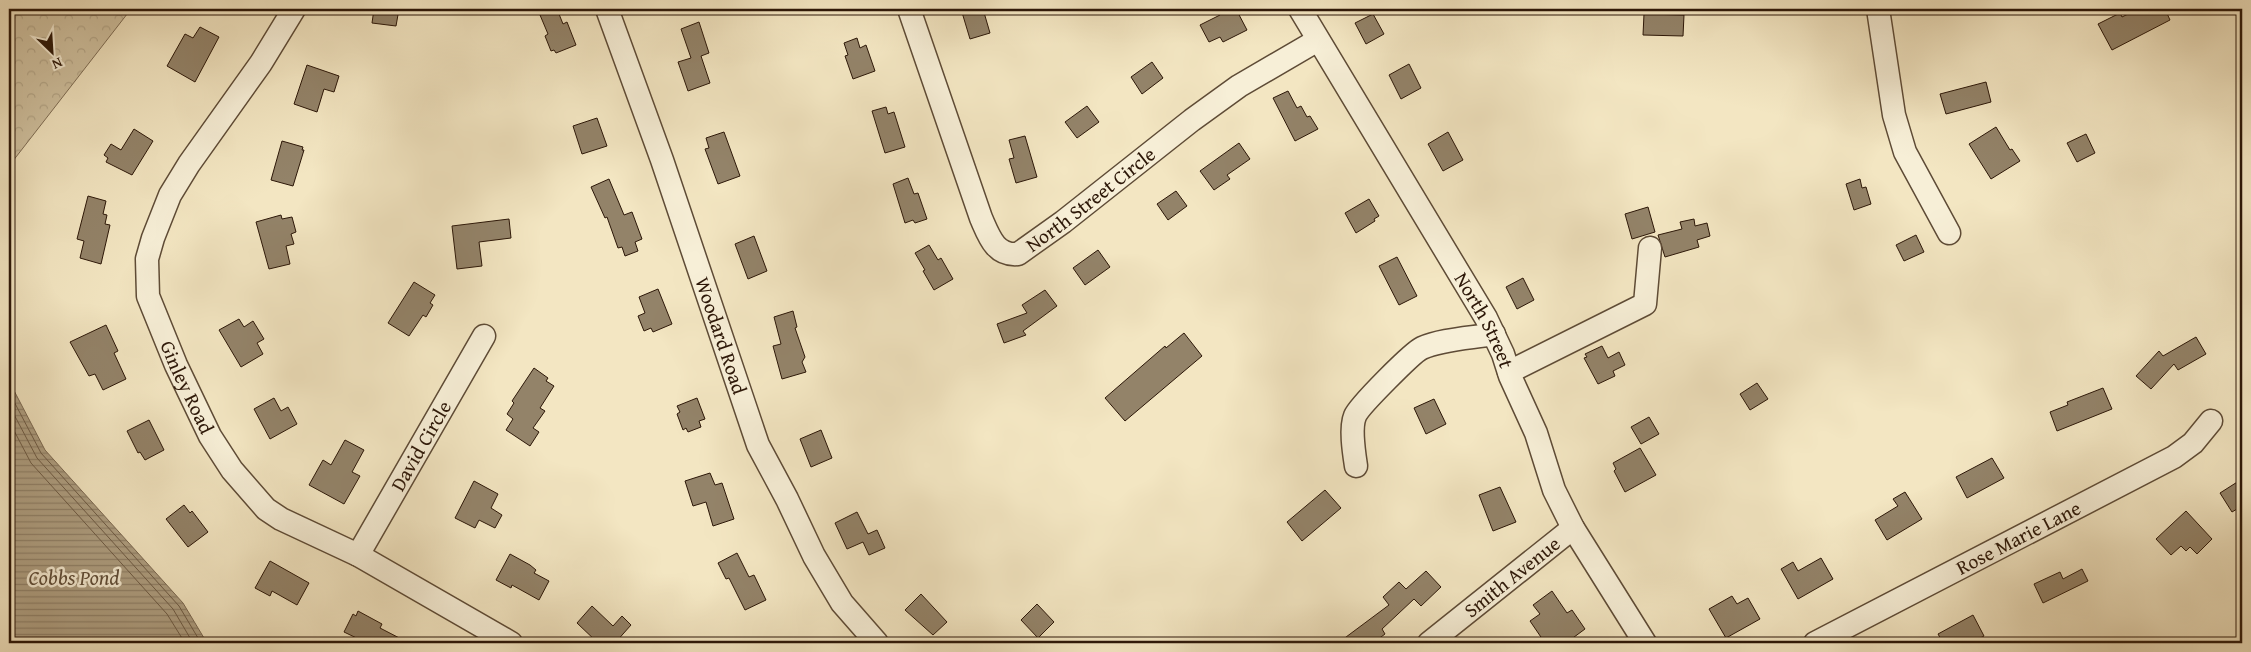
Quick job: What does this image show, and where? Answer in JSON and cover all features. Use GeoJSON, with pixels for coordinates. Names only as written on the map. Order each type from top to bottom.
{"type":"FeatureCollection","features":[{"type":"Feature","properties":{"kind":"street","name":"Ginley Road"},"geometry":{"type":"LineString","coordinates":[[294,9],[261,63],[189,164],[170,195],[153,238],[148,259],[148,296],[176,365],[210,436],[247,490],[266,509],[281,519],[358,555],[511,643]]}},
{"type":"Feature","properties":{"kind":"street","name":"Woodard Road"},"geometry":{"type":"LineString","coordinates":[[607,9],[671,188],[758,445],[787,499],[814,556],[837,595],[877,643]]}},
{"type":"Feature","properties":{"kind":"street","name":"North Street Circle"},"geometry":{"type":"LineString","coordinates":[[909,9],[981,218],[995,246],[1009,254],[1018,254],[1063,222],[1192,120],[1239,86],[1318,40]]}},
{"type":"Feature","properties":{"kind":"street","name":"North Street"},"geometry":{"type":"LineString","coordinates":[[1300,9],[1486,318],[1536,433],[1554,490],[1572,528],[1645,643]]}},
{"type":"Feature","properties":{"kind":"street"},"geometry":{"type":"LineString","coordinates":[[1878,9],[1894,114],[1905,152],[1949,234]]}},
{"type":"Feature","properties":{"kind":"street"},"geometry":{"type":"LineString","coordinates":[[1508,372],[1645,304],[1650,248]]}},
{"type":"Feature","properties":{"kind":"street"},"geometry":{"type":"LineString","coordinates":[[1356,466],[1353,443],[1354,417],[1370,398],[1420,348],[1437,343],[1494,334]]}},
{"type":"Feature","properties":{"kind":"street","name":"David Circle"},"geometry":{"type":"LineString","coordinates":[[358,555],[484,336]]}},
{"type":"Feature","properties":{"kind":"street","name":"Rose Marie Lane"},"geometry":{"type":"LineString","coordinates":[[1815,643],[2174,457],[2193,442],[2211,421]]}},
{"type":"Feature","properties":{"kind":"street","name":"Smith Avenue"},"geometry":{"type":"LineString","coordinates":[[1429,643],[1572,528]]}},
{"type":"Feature","properties":{"kind":"green space"},"geometry":{"type":"Polygon","coordinates":[[[9,9],[131,9],[9,166],[9,9]]]}},
{"type":"Feature","properties":{"kind":"water","name":"Cobbs Pond"},"geometry":{"type":"Polygon","coordinates":[[[9,381],[45,450],[183,603],[207,643],[9,643],[9,381]]]}},
{"type":"Feature","properties":{"kind":"building"},"geometry":{"type":"Polygon","coordinates":[[[374,9],[399,9],[396,26],[372,23],[374,9]]]}},
{"type":"Feature","properties":{"kind":"building"},"geometry":{"type":"Polygon","coordinates":[[[557,9],[563,24],[567,22],[576,45],[556,53],[554,50],[551,51],[545,36],[548,34],[540,15],[557,9]]]}},
{"type":"Feature","properties":{"kind":"building"},"geometry":{"type":"Polygon","coordinates":[[[961,9],[983,9],[990,33],[970,39],[961,9]]]}},
{"type":"Feature","properties":{"kind":"building"},"geometry":{"type":"Polygon","coordinates":[[[1216,9],[1236,9],[1247,30],[1223,42],[1220,37],[1209,42],[1200,25],[1220,15],[1216,9]]]}},
{"type":"Feature","properties":{"kind":"building"},"geometry":{"type":"Polygon","coordinates":[[[2138,9],[2165,9],[2170,20],[2112,50],[2098,24],[2120,13],[2122,17],[2138,9]]]}},
{"type":"Feature","properties":{"kind":"building"},"geometry":{"type":"Polygon","coordinates":[[[1373,14],[1384,34],[1366,44],[1355,23],[1373,14]]]}},
{"type":"Feature","properties":{"kind":"building"},"geometry":{"type":"Polygon","coordinates":[[[1644,14],[1684,15],[1683,36],[1643,35],[1644,14]]]}},
{"type":"Feature","properties":{"kind":"building"},"geometry":{"type":"Polygon","coordinates":[[[699,22],[709,53],[701,56],[710,83],[688,91],[678,62],[691,58],[681,29],[699,22]]]}},
{"type":"Feature","properties":{"kind":"building"},"geometry":{"type":"Polygon","coordinates":[[[200,27],[219,37],[195,82],[167,66],[185,34],[193,38],[200,27]]]}},
{"type":"Feature","properties":{"kind":"building"},"geometry":{"type":"Polygon","coordinates":[[[857,38],[860,48],[866,45],[875,71],[853,79],[845,56],[848,55],[844,43],[857,38]]]}},
{"type":"Feature","properties":{"kind":"building"},"geometry":{"type":"Polygon","coordinates":[[[1152,62],[1163,78],[1142,94],[1131,77],[1152,62]]]}},
{"type":"Feature","properties":{"kind":"building"},"geometry":{"type":"Polygon","coordinates":[[[1409,64],[1421,88],[1401,99],[1389,75],[1409,64]]]}},
{"type":"Feature","properties":{"kind":"building"},"geometry":{"type":"Polygon","coordinates":[[[307,65],[339,76],[334,92],[324,89],[317,112],[294,104],[307,65]]]}},
{"type":"Feature","properties":{"kind":"building"},"geometry":{"type":"Polygon","coordinates":[[[1986,82],[1991,102],[1946,114],[1940,94],[1986,82]]]}},
{"type":"Feature","properties":{"kind":"building"},"geometry":{"type":"Polygon","coordinates":[[[1288,91],[1297,108],[1301,106],[1307,117],[1310,116],[1318,129],[1295,141],[1273,98],[1288,91]]]}},
{"type":"Feature","properties":{"kind":"building"},"geometry":{"type":"Polygon","coordinates":[[[1087,106],[1099,122],[1077,138],[1065,122],[1087,106]]]}},
{"type":"Feature","properties":{"kind":"building"},"geometry":{"type":"Polygon","coordinates":[[[886,107],[888,114],[894,112],[905,147],[885,153],[872,111],[886,107]]]}},
{"type":"Feature","properties":{"kind":"building"},"geometry":{"type":"Polygon","coordinates":[[[597,118],[607,146],[582,154],[573,126],[597,118]]]}},
{"type":"Feature","properties":{"kind":"building"},"geometry":{"type":"Polygon","coordinates":[[[1996,127],[2010,150],[2012,149],[2020,161],[1991,179],[1969,144],[1996,127]]]}},
{"type":"Feature","properties":{"kind":"building"},"geometry":{"type":"Polygon","coordinates":[[[134,129],[153,141],[132,175],[106,162],[108,158],[104,155],[111,144],[121,150],[134,129]]]}},
{"type":"Feature","properties":{"kind":"building"},"geometry":{"type":"Polygon","coordinates":[[[724,132],[740,176],[718,184],[705,149],[709,148],[706,138],[724,132]]]}},
{"type":"Feature","properties":{"kind":"building"},"geometry":{"type":"Polygon","coordinates":[[[1448,132],[1463,160],[1443,171],[1428,144],[1448,132]]]}},
{"type":"Feature","properties":{"kind":"building"},"geometry":{"type":"Polygon","coordinates":[[[2086,134],[2095,153],[2077,162],[2067,143],[2086,134]]]}},
{"type":"Feature","properties":{"kind":"building"},"geometry":{"type":"Polygon","coordinates":[[[1025,136],[1037,177],[1016,183],[1009,159],[1014,158],[1009,140],[1025,136]]]}},
{"type":"Feature","properties":{"kind":"building"},"geometry":{"type":"Polygon","coordinates":[[[282,141],[303,147],[302,150],[304,150],[293,186],[271,180],[282,141]]]}},
{"type":"Feature","properties":{"kind":"building"},"geometry":{"type":"Polygon","coordinates":[[[1239,143],[1250,159],[1227,175],[1230,179],[1214,190],[1200,171],[1239,143]]]}},
{"type":"Feature","properties":{"kind":"building"},"geometry":{"type":"Polygon","coordinates":[[[908,178],[914,194],[918,193],[927,219],[915,223],[913,220],[905,223],[893,184],[908,178]]]}},
{"type":"Feature","properties":{"kind":"building"},"geometry":{"type":"Polygon","coordinates":[[[609,179],[624,215],[632,212],[642,239],[635,242],[638,251],[625,256],[622,247],[618,248],[607,217],[605,218],[591,187],[609,179]]]}},
{"type":"Feature","properties":{"kind":"building"},"geometry":{"type":"Polygon","coordinates":[[[1860,179],[1862,188],[1866,187],[1871,204],[1854,210],[1846,184],[1860,179]]]}},
{"type":"Feature","properties":{"kind":"building"},"geometry":{"type":"Polygon","coordinates":[[[1176,191],[1187,206],[1168,220],[1157,204],[1176,191]]]}},
{"type":"Feature","properties":{"kind":"building"},"geometry":{"type":"Polygon","coordinates":[[[88,196],[106,201],[103,214],[107,215],[105,224],[110,225],[101,264],[80,258],[84,241],[77,239],[88,196]]]}},
{"type":"Feature","properties":{"kind":"building"},"geometry":{"type":"Polygon","coordinates":[[[1369,199],[1379,216],[1374,219],[1375,221],[1356,233],[1345,213],[1369,199]]]}},
{"type":"Feature","properties":{"kind":"building"},"geometry":{"type":"Polygon","coordinates":[[[1648,207],[1655,232],[1632,239],[1625,214],[1648,207]]]}},
{"type":"Feature","properties":{"kind":"building"},"geometry":{"type":"Polygon","coordinates":[[[281,215],[282,219],[292,217],[296,232],[291,234],[294,244],[286,246],[290,264],[269,269],[256,222],[281,215]]]}},
{"type":"Feature","properties":{"kind":"building"},"geometry":{"type":"Polygon","coordinates":[[[509,219],[511,238],[479,242],[482,266],[457,269],[452,226],[509,219]]]}},
{"type":"Feature","properties":{"kind":"building"},"geometry":{"type":"Polygon","coordinates":[[[1694,219],[1695,226],[1707,223],[1710,236],[1697,240],[1699,247],[1665,257],[1658,235],[1682,229],[1680,222],[1694,219]]]}},
{"type":"Feature","properties":{"kind":"building"},"geometry":{"type":"Polygon","coordinates":[[[1916,235],[1924,252],[1904,261],[1896,245],[1916,235]]]}},
{"type":"Feature","properties":{"kind":"building"},"geometry":{"type":"Polygon","coordinates":[[[754,236],[767,271],[748,279],[735,244],[754,236]]]}},
{"type":"Feature","properties":{"kind":"building"},"geometry":{"type":"Polygon","coordinates":[[[929,245],[938,260],[941,258],[953,279],[934,290],[915,253],[929,245]]]}},
{"type":"Feature","properties":{"kind":"building"},"geometry":{"type":"Polygon","coordinates":[[[1098,250],[1110,267],[1085,285],[1073,268],[1098,250]]]}},
{"type":"Feature","properties":{"kind":"building"},"geometry":{"type":"Polygon","coordinates":[[[1397,257],[1417,296],[1399,305],[1379,266],[1397,257]]]}},
{"type":"Feature","properties":{"kind":"building"},"geometry":{"type":"Polygon","coordinates":[[[1523,278],[1534,300],[1517,309],[1506,287],[1523,278]]]}},
{"type":"Feature","properties":{"kind":"building"},"geometry":{"type":"Polygon","coordinates":[[[414,282],[435,295],[430,303],[433,305],[426,317],[423,315],[409,336],[388,323],[414,282]]]}},
{"type":"Feature","properties":{"kind":"building"},"geometry":{"type":"Polygon","coordinates":[[[658,289],[672,324],[653,332],[651,328],[644,331],[638,316],[645,313],[639,297],[658,289]]]}},
{"type":"Feature","properties":{"kind":"building"},"geometry":{"type":"Polygon","coordinates":[[[1045,290],[1057,306],[1023,331],[1026,335],[1004,343],[997,324],[1027,313],[1022,305],[1045,290]]]}},
{"type":"Feature","properties":{"kind":"building"},"geometry":{"type":"Polygon","coordinates":[[[793,311],[797,327],[795,328],[805,357],[802,362],[806,372],[782,379],[773,346],[781,344],[774,317],[793,311]]]}},
{"type":"Feature","properties":{"kind":"building"},"geometry":{"type":"Polygon","coordinates":[[[239,319],[244,327],[253,321],[264,339],[257,343],[263,354],[241,367],[219,330],[239,319]]]}},
{"type":"Feature","properties":{"kind":"building"},"geometry":{"type":"Polygon","coordinates":[[[106,325],[118,351],[114,353],[126,379],[103,390],[95,374],[89,376],[70,342],[106,325]]]}},
{"type":"Feature","properties":{"kind":"building"},"geometry":{"type":"Polygon","coordinates":[[[1184,333],[1202,356],[1125,421],[1105,398],[1165,346],[1166,348],[1184,333]]]}},
{"type":"Feature","properties":{"kind":"building"},"geometry":{"type":"Polygon","coordinates":[[[2196,337],[2206,354],[2178,370],[2174,364],[2151,389],[2136,376],[2159,351],[2163,356],[2196,337]]]}},
{"type":"Feature","properties":{"kind":"building"},"geometry":{"type":"Polygon","coordinates":[[[1602,346],[1608,358],[1619,352],[1625,365],[1613,371],[1615,376],[1598,384],[1584,358],[1587,357],[1585,354],[1602,346]]]}},
{"type":"Feature","properties":{"kind":"building"},"geometry":{"type":"Polygon","coordinates":[[[534,368],[548,378],[546,381],[554,386],[540,408],[545,411],[533,428],[539,432],[530,446],[506,430],[513,419],[507,414],[514,403],[512,401],[534,368]]]}},
{"type":"Feature","properties":{"kind":"building"},"geometry":{"type":"Polygon","coordinates":[[[1757,383],[1768,399],[1750,410],[1740,394],[1757,383]]]}},
{"type":"Feature","properties":{"kind":"building"},"geometry":{"type":"Polygon","coordinates":[[[2103,388],[2112,409],[2057,431],[2050,412],[2068,405],[2067,402],[2103,388]]]}},
{"type":"Feature","properties":{"kind":"building"},"geometry":{"type":"Polygon","coordinates":[[[274,398],[281,411],[288,407],[297,424],[270,439],[254,409],[274,398]]]}},
{"type":"Feature","properties":{"kind":"building"},"geometry":{"type":"Polygon","coordinates":[[[697,398],[705,419],[699,421],[701,427],[688,432],[686,428],[683,430],[677,414],[680,412],[677,406],[697,398]]]}},
{"type":"Feature","properties":{"kind":"building"},"geometry":{"type":"Polygon","coordinates":[[[1434,399],[1446,424],[1426,434],[1414,408],[1434,399]]]}},
{"type":"Feature","properties":{"kind":"building"},"geometry":{"type":"Polygon","coordinates":[[[1649,417],[1659,434],[1641,444],[1631,427],[1649,417]]]}},
{"type":"Feature","properties":{"kind":"building"},"geometry":{"type":"Polygon","coordinates":[[[149,420],[164,450],[145,460],[140,452],[138,453],[127,431],[149,420]]]}},
{"type":"Feature","properties":{"kind":"building"},"geometry":{"type":"Polygon","coordinates":[[[821,430],[832,458],[811,467],[800,439],[821,430]]]}},
{"type":"Feature","properties":{"kind":"building"},"geometry":{"type":"Polygon","coordinates":[[[345,440],[364,450],[352,472],[360,476],[344,504],[309,485],[323,460],[331,465],[345,440]]]}},
{"type":"Feature","properties":{"kind":"building"},"geometry":{"type":"Polygon","coordinates":[[[1640,448],[1656,475],[1625,492],[1614,471],[1616,469],[1613,463],[1640,448]]]}},
{"type":"Feature","properties":{"kind":"building"},"geometry":{"type":"Polygon","coordinates":[[[1992,458],[2004,478],[1967,498],[1956,477],[1992,458]]]}},
{"type":"Feature","properties":{"kind":"building"},"geometry":{"type":"Polygon","coordinates":[[[710,473],[715,485],[722,483],[734,519],[713,526],[706,502],[693,506],[685,481],[710,473]]]}},
{"type":"Feature","properties":{"kind":"building"},"geometry":{"type":"Polygon","coordinates":[[[2242,479],[2242,506],[2232,512],[2220,493],[2242,479]]]}},
{"type":"Feature","properties":{"kind":"building"},"geometry":{"type":"Polygon","coordinates":[[[474,481],[498,494],[491,508],[502,515],[495,528],[479,520],[475,528],[455,518],[474,481]]]}},
{"type":"Feature","properties":{"kind":"building"},"geometry":{"type":"Polygon","coordinates":[[[1500,487],[1516,522],[1493,531],[1479,495],[1500,487]]]}},
{"type":"Feature","properties":{"kind":"building"},"geometry":{"type":"Polygon","coordinates":[[[1325,490],[1341,508],[1302,541],[1287,522],[1325,490]]]}},
{"type":"Feature","properties":{"kind":"building"},"geometry":{"type":"Polygon","coordinates":[[[1905,492],[1922,519],[1887,540],[1875,520],[1898,506],[1893,499],[1905,492]]]}},
{"type":"Feature","properties":{"kind":"building"},"geometry":{"type":"Polygon","coordinates":[[[184,505],[190,513],[192,511],[208,532],[188,547],[166,519],[184,505]]]}},
{"type":"Feature","properties":{"kind":"building"},"geometry":{"type":"Polygon","coordinates":[[[2186,511],[2212,539],[2197,554],[2190,547],[2186,551],[2181,546],[2171,555],[2156,539],[2186,511]]]}},
{"type":"Feature","properties":{"kind":"building"},"geometry":{"type":"Polygon","coordinates":[[[857,512],[868,534],[877,530],[885,548],[869,555],[863,542],[847,549],[835,523],[857,512]]]}},
{"type":"Feature","properties":{"kind":"building"},"geometry":{"type":"Polygon","coordinates":[[[737,553],[749,577],[754,575],[766,600],[745,610],[729,578],[726,579],[718,563],[737,553]]]}},
{"type":"Feature","properties":{"kind":"building"},"geometry":{"type":"Polygon","coordinates":[[[510,554],[530,565],[536,570],[534,573],[549,581],[539,600],[512,585],[511,588],[496,580],[510,554]]]}},
{"type":"Feature","properties":{"kind":"building"},"geometry":{"type":"Polygon","coordinates":[[[1821,558],[1833,579],[1798,599],[1781,569],[1793,562],[1798,571],[1821,558]]]}},
{"type":"Feature","properties":{"kind":"building"},"geometry":{"type":"Polygon","coordinates":[[[270,561],[309,583],[297,605],[272,591],[270,596],[255,588],[270,561]]]}},
{"type":"Feature","properties":{"kind":"building"},"geometry":{"type":"Polygon","coordinates":[[[2082,569],[2088,581],[2043,603],[2034,584],[2060,572],[2063,579],[2082,569]]]}},
{"type":"Feature","properties":{"kind":"building"},"geometry":{"type":"Polygon","coordinates":[[[1426,571],[1441,587],[1421,606],[1414,599],[1382,629],[1385,634],[1373,643],[1338,643],[1389,605],[1383,597],[1399,582],[1406,589],[1426,571]]]}},
{"type":"Feature","properties":{"kind":"building"},"geometry":{"type":"Polygon","coordinates":[[[1552,591],[1567,613],[1572,610],[1585,629],[1566,643],[1545,643],[1530,621],[1540,614],[1533,605],[1552,591]]]}},
{"type":"Feature","properties":{"kind":"building"},"geometry":{"type":"Polygon","coordinates":[[[921,594],[947,622],[933,635],[905,610],[921,594]]]}},
{"type":"Feature","properties":{"kind":"building"},"geometry":{"type":"Polygon","coordinates":[[[1732,596],[1737,604],[1748,598],[1760,619],[1726,638],[1709,609],[1732,596]]]}},
{"type":"Feature","properties":{"kind":"building"},"geometry":{"type":"Polygon","coordinates":[[[1037,604],[1054,622],[1038,638],[1021,620],[1037,604]]]}},
{"type":"Feature","properties":{"kind":"building"},"geometry":{"type":"Polygon","coordinates":[[[592,606],[613,626],[622,616],[631,625],[615,643],[598,643],[577,623],[592,606]]]}},
{"type":"Feature","properties":{"kind":"building"},"geometry":{"type":"Polygon","coordinates":[[[358,611],[382,624],[380,628],[409,643],[367,643],[344,632],[353,614],[356,616],[358,611]]]}},
{"type":"Feature","properties":{"kind":"building"},"geometry":{"type":"Polygon","coordinates":[[[1973,615],[1984,636],[1971,643],[1943,643],[1938,634],[1973,615]]]}}]}
